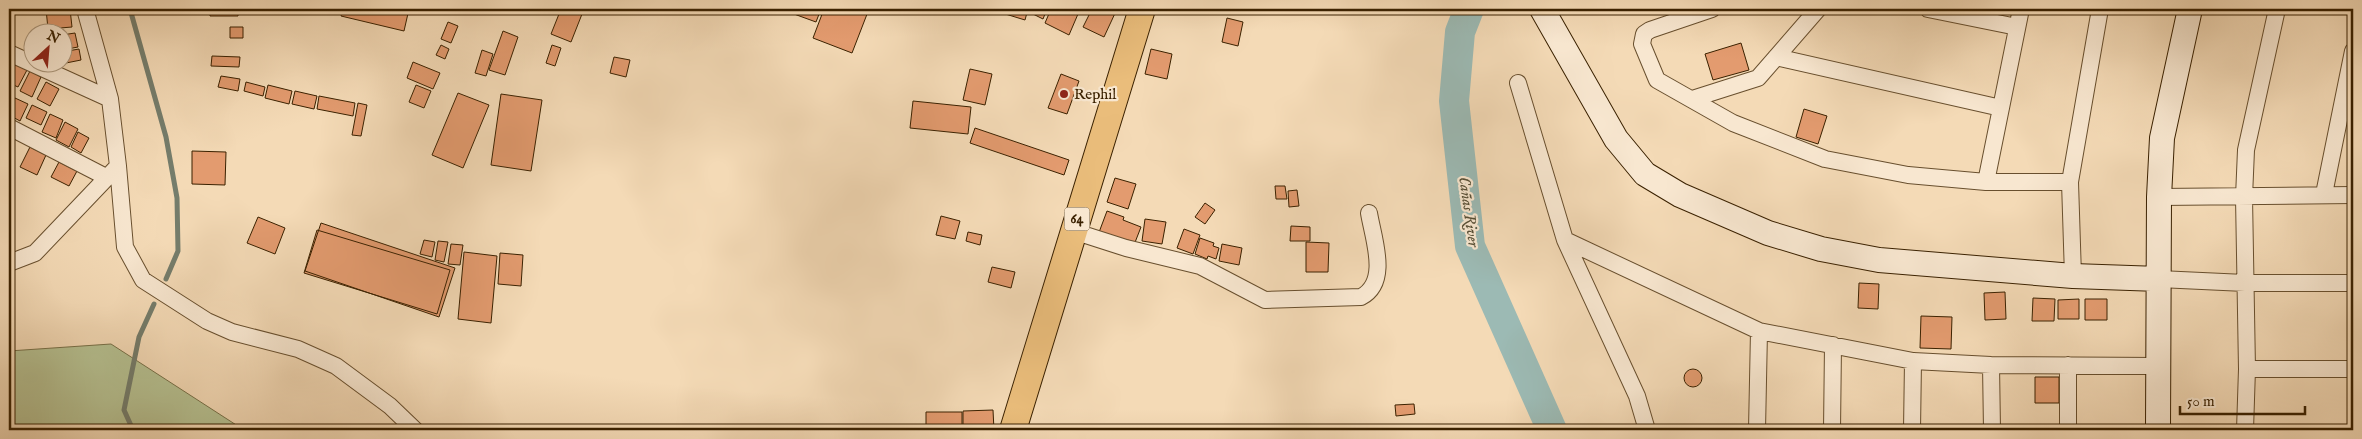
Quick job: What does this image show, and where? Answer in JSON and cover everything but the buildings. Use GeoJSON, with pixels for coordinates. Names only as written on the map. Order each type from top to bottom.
{"type":"FeatureCollection","features":[{"type":"Feature","properties":{"kind":"main road","name":"64"},"geometry":{"type":"LineString","coordinates":[[1013,430],[1142,9]]}},
{"type":"Feature","properties":{"kind":"street"},"geometry":{"type":"LineString","coordinates":[[85,9],[110,99],[112,171],[125,247],[143,280],[207,321],[232,332],[298,349],[336,366],[390,406],[415,430]]}},
{"type":"Feature","properties":{"kind":"street"},"geometry":{"type":"LineString","coordinates":[[1542,9],[1616,139],[1645,174],[1680,195],[1768,233],[1821,249],[1879,260],[2074,276],[2245,283],[2353,283]]}},
{"type":"Feature","properties":{"kind":"street"},"geometry":{"type":"LineString","coordinates":[[1712,9],[1650,30],[1644,34],[1642,44],[1657,80],[1733,123],[1825,159],[1908,175],[1986,182],[2070,182]]}},
{"type":"Feature","properties":{"kind":"street"},"geometry":{"type":"LineString","coordinates":[[1692,99],[1758,78],[1818,9]]}},
{"type":"Feature","properties":{"kind":"street"},"geometry":{"type":"LineString","coordinates":[[1928,9],[2017,27]]}},
{"type":"Feature","properties":{"kind":"street"},"geometry":{"type":"LineString","coordinates":[[1986,182],[2021,9]]}},
{"type":"Feature","properties":{"kind":"street"},"geometry":{"type":"LineString","coordinates":[[2074,276],[2070,182],[2100,9]]}},
{"type":"Feature","properties":{"kind":"street"},"geometry":{"type":"LineString","coordinates":[[2158,430],[2159,197],[2162,138],[2190,9]]}},
{"type":"Feature","properties":{"kind":"street"},"geometry":{"type":"LineString","coordinates":[[2245,430],[2247,369],[2244,197],[2246,150],[2277,9]]}},
{"type":"Feature","properties":{"kind":"street"},"geometry":{"type":"LineString","coordinates":[[2324,194],[2353,51]]}},
{"type":"Feature","properties":{"kind":"street"},"geometry":{"type":"LineString","coordinates":[[9,53],[110,99]]}},
{"type":"Feature","properties":{"kind":"street"},"geometry":{"type":"LineString","coordinates":[[1776,57],[2001,108]]}},
{"type":"Feature","properties":{"kind":"street"},"geometry":{"type":"LineString","coordinates":[[1518,84],[1565,240],[1637,396],[1646,430]]}},
{"type":"Feature","properties":{"kind":"street"},"geometry":{"type":"LineString","coordinates":[[9,127],[112,171]]}},
{"type":"Feature","properties":{"kind":"street"},"geometry":{"type":"LineString","coordinates":[[9,263],[35,253],[112,171]]}},
{"type":"Feature","properties":{"kind":"street"},"geometry":{"type":"LineString","coordinates":[[2159,197],[2353,195]]}},
{"type":"Feature","properties":{"kind":"street"},"geometry":{"type":"LineString","coordinates":[[1073,231],[1126,248],[1200,266],[1264,300],[1361,297],[1370,293],[1375,283],[1378,266],[1368,212]]}},
{"type":"Feature","properties":{"kind":"street"},"geometry":{"type":"LineString","coordinates":[[1565,240],[1759,331],[1913,361],[1991,365],[2158,366]]}},
{"type":"Feature","properties":{"kind":"street"},"geometry":{"type":"LineString","coordinates":[[1758,430],[1759,331]]}},
{"type":"Feature","properties":{"kind":"street"},"geometry":{"type":"LineString","coordinates":[[1832,430],[1833,345]]}},
{"type":"Feature","properties":{"kind":"street"},"geometry":{"type":"LineString","coordinates":[[1912,430],[1913,361]]}},
{"type":"Feature","properties":{"kind":"street"},"geometry":{"type":"LineString","coordinates":[[1991,365],[1992,430]]}},
{"type":"Feature","properties":{"kind":"street"},"geometry":{"type":"LineString","coordinates":[[2068,365],[2068,430]]}},
{"type":"Feature","properties":{"kind":"street"},"geometry":{"type":"LineString","coordinates":[[2247,369],[2353,369]]}},
{"type":"Feature","properties":{"kind":"green space"},"geometry":{"type":"Polygon","coordinates":[[[111,344],[244,430],[9,430],[9,351],[111,344]]]}},
{"type":"Feature","properties":{"kind":"waterway"},"geometry":{"type":"LineString","coordinates":[[130,9],[166,137],[177,198],[178,251],[166,279]]}},
{"type":"Feature","properties":{"kind":"waterway","name":"Cañas River"},"geometry":{"type":"LineString","coordinates":[[1469,9],[1460,32],[1454,101],[1470,246],[1552,430]]}},
{"type":"Feature","properties":{"kind":"waterway"},"geometry":{"type":"LineString","coordinates":[[133,430],[124,410],[139,337],[154,304]]}},
{"type":"Feature","properties":{"kind":"place","name":"Rephil"},"geometry":{"type":"Point","coordinates":[1064,94]}}]}
